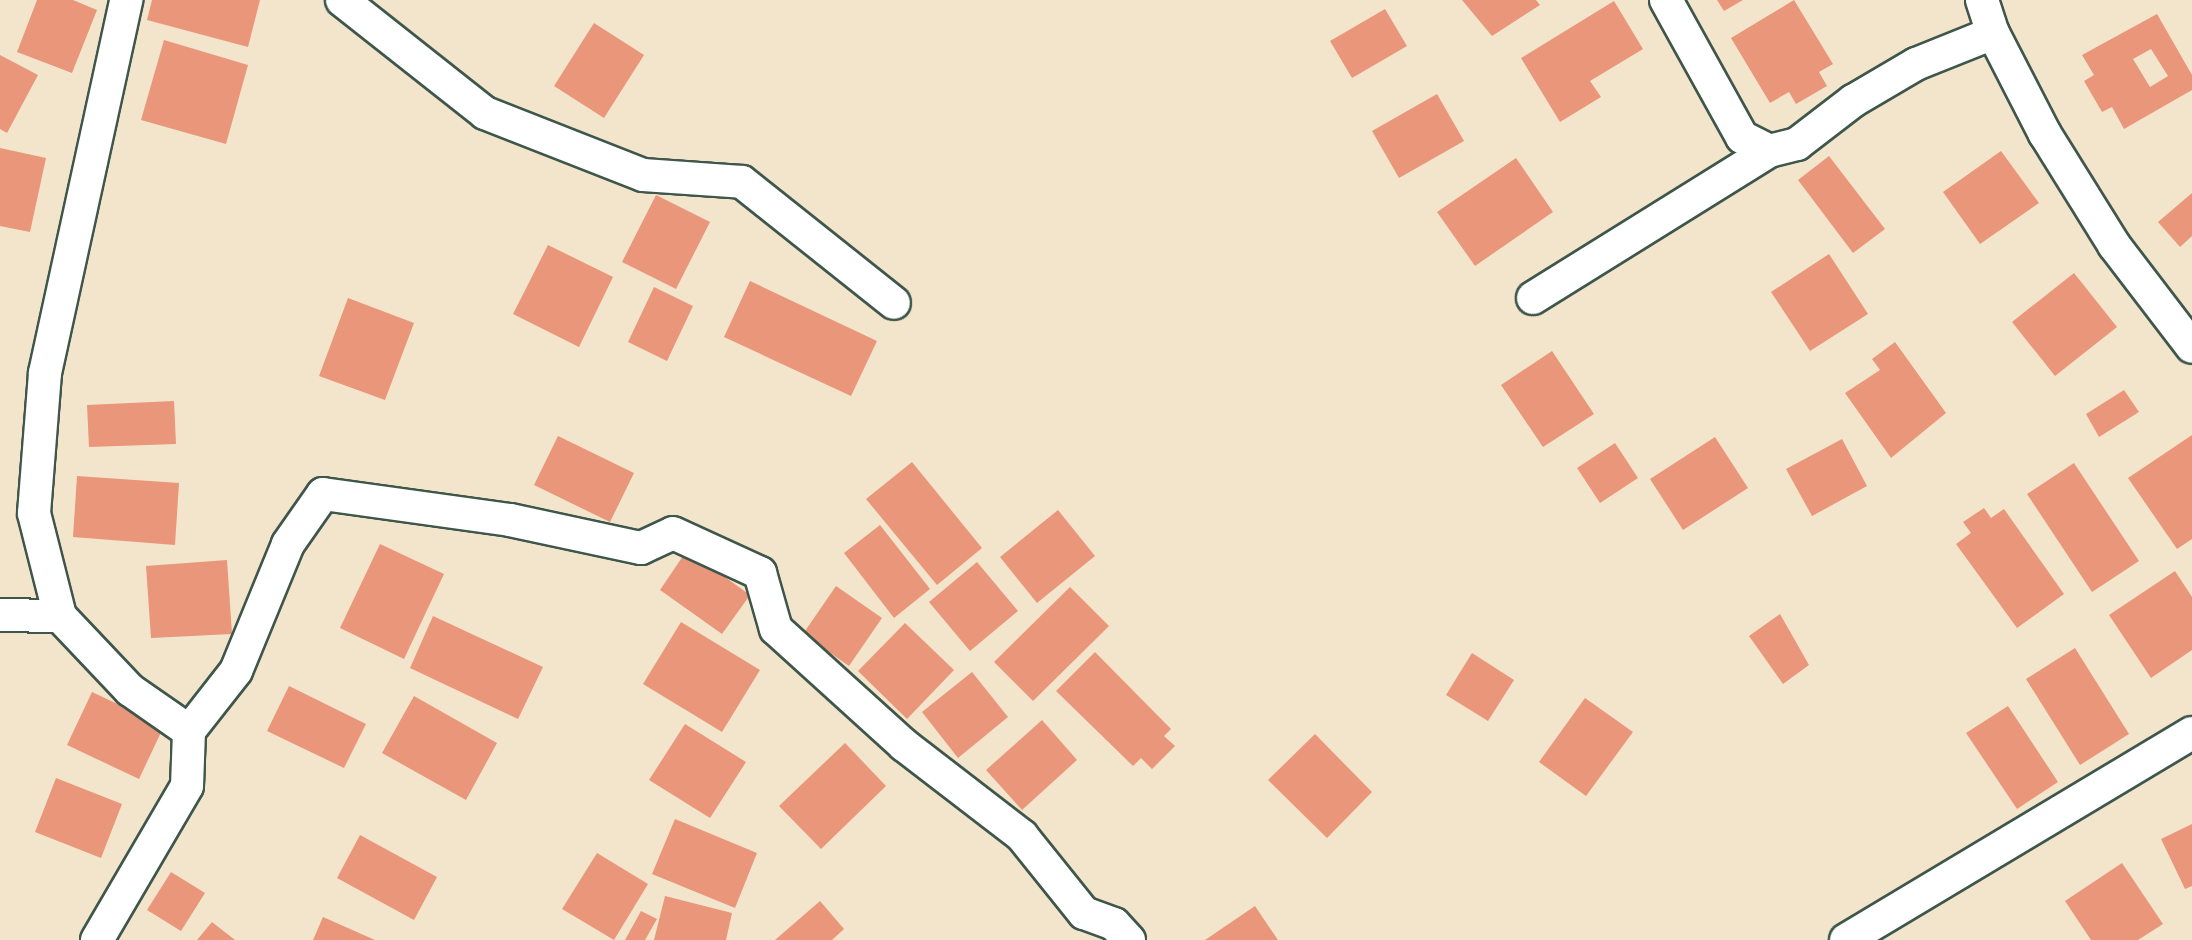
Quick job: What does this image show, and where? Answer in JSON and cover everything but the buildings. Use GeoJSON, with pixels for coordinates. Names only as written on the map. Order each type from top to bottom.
{"type":"FeatureCollection","features":[{"type":"Feature","properties":{"kind":"street"},"geometry":{"type":"LineString","coordinates":[[126,0],[45,373],[34,513],[60,616],[130,690],[189,731]]}},
{"type":"Feature","properties":{"kind":"street"},"geometry":{"type":"LineString","coordinates":[[342,0],[485,113],[643,175],[742,182],[894,303]]}},
{"type":"Feature","properties":{"kind":"street"},"geometry":{"type":"LineString","coordinates":[[1666,0],[1742,137],[1769,151]]}},
{"type":"Feature","properties":{"kind":"street"},"geometry":{"type":"LineString","coordinates":[[1982,0],[1993,33],[2045,134],[2114,245],[2192,347]]}},
{"type":"Feature","properties":{"kind":"street"},"geometry":{"type":"LineString","coordinates":[[1533,298],[1769,151],[1797,144],[1853,101],[1916,64],[1993,33]]}},
{"type":"Feature","properties":{"kind":"street"},"geometry":{"type":"LineString","coordinates":[[97,940],[187,786],[189,731],[236,671],[288,544],[323,494],[510,520],[641,548],[673,533],[760,573],[776,629],[904,745],[1022,836],[1084,913],[1114,924],[1129,940]]}},
{"type":"Feature","properties":{"kind":"street"},"geometry":{"type":"LineString","coordinates":[[0,615],[60,616]]}},
{"type":"Feature","properties":{"kind":"street"},"geometry":{"type":"LineString","coordinates":[[1846,940],[2192,733]]}}]}
